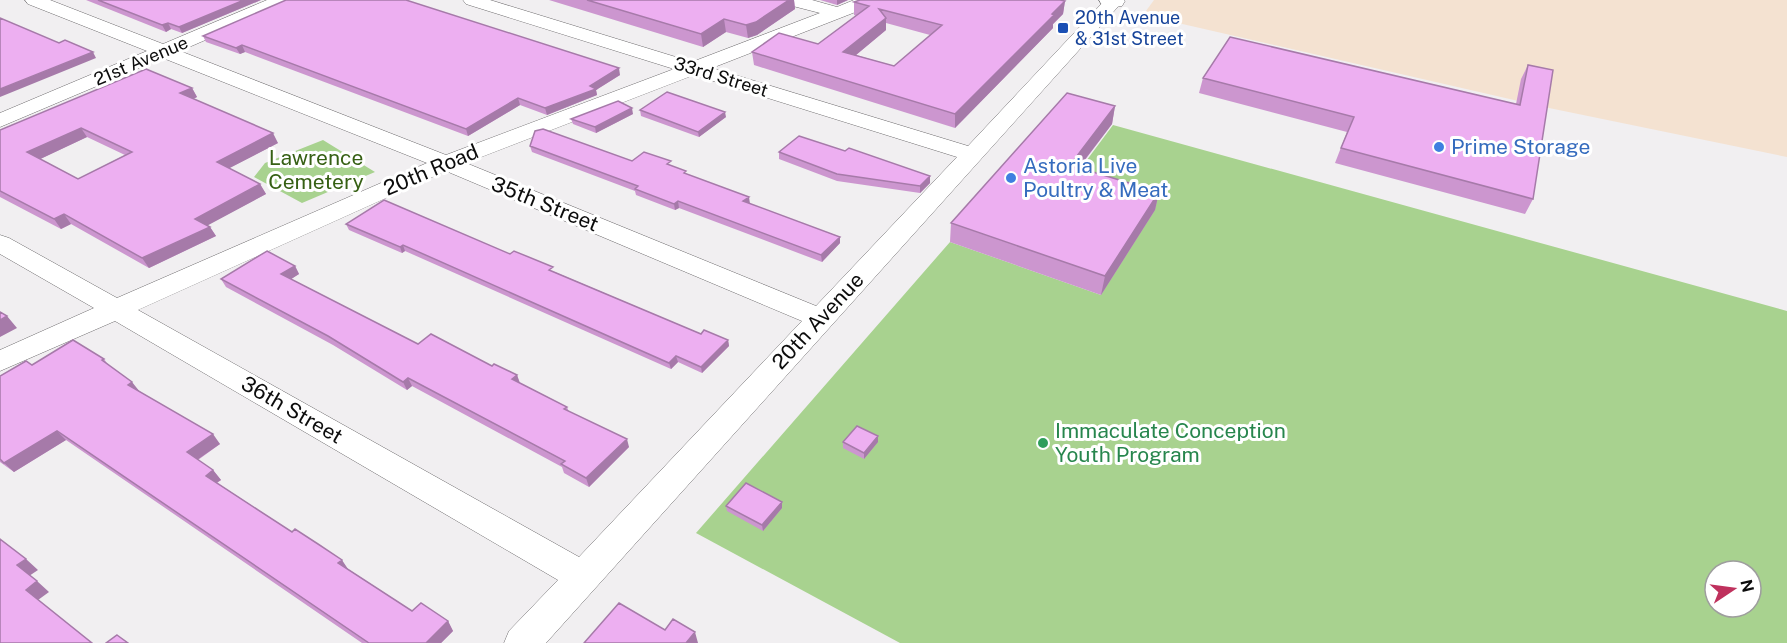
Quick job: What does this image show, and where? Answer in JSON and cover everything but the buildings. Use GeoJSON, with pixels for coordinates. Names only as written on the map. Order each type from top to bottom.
{"type":"FeatureCollection","features":[{"type":"Feature","properties":{"kind":"street","name":"35th Street"},"geometry":{"type":"LineString","coordinates":[[34,0],[446,163],[821,318]]}},
{"type":"Feature","properties":{"kind":"street","name":"21st Avenue"},"geometry":{"type":"LineString","coordinates":[[0,121],[282,0]]}},
{"type":"Feature","properties":{"kind":"street","name":"33rd Street"},"geometry":{"type":"LineString","coordinates":[[471,0],[971,154]]}},
{"type":"Feature","properties":{"kind":"street"},"geometry":{"type":"LineString","coordinates":[[791,0],[837,12]]}},
{"type":"Feature","properties":{"kind":"street","name":"20th Road"},"geometry":{"type":"LineString","coordinates":[[0,361],[114,308],[446,163],[870,0]]}},
{"type":"Feature","properties":{"kind":"street","name":"20th Avenue"},"geometry":{"type":"LineString","coordinates":[[522,643],[1113,0]]}},
{"type":"Feature","properties":{"kind":"street","name":"36th Street"},"geometry":{"type":"LineString","coordinates":[[0,243],[584,577]]}},
{"type":"Feature","properties":{"kind":"shaded area"},"geometry":{"type":"Polygon","coordinates":[[[1154,0],[1787,0],[1787,157],[1549,108],[1143,15],[1154,0]]]}},
{"type":"Feature","properties":{"kind":"green space"},"geometry":{"type":"Polygon","coordinates":[[[1113,125],[1787,311],[1787,643],[900,643],[696,533],[950,242],[1101,295],[1069,184],[1113,125]]]}},
{"type":"Feature","properties":{"kind":"green space","name":"Lawrence Cemetery"},"geometry":{"type":"Polygon","coordinates":[[[323,140],[375,172],[302,203],[254,177],[265,163],[323,140]]]}},
{"type":"Feature","properties":{"kind":"place","name":"20th Avenue & 31st Street"},"geometry":{"type":"Point","coordinates":[1063,28]}},
{"type":"Feature","properties":{"kind":"place","name":"Prime Storage"},"geometry":{"type":"Point","coordinates":[1439,147]}},
{"type":"Feature","properties":{"kind":"place","name":"Astoria Live Poultry & Meat"},"geometry":{"type":"Point","coordinates":[1011,178]}},
{"type":"Feature","properties":{"kind":"place","name":"Immaculate Conception Youth Program"},"geometry":{"type":"Point","coordinates":[1043,443]}}]}
